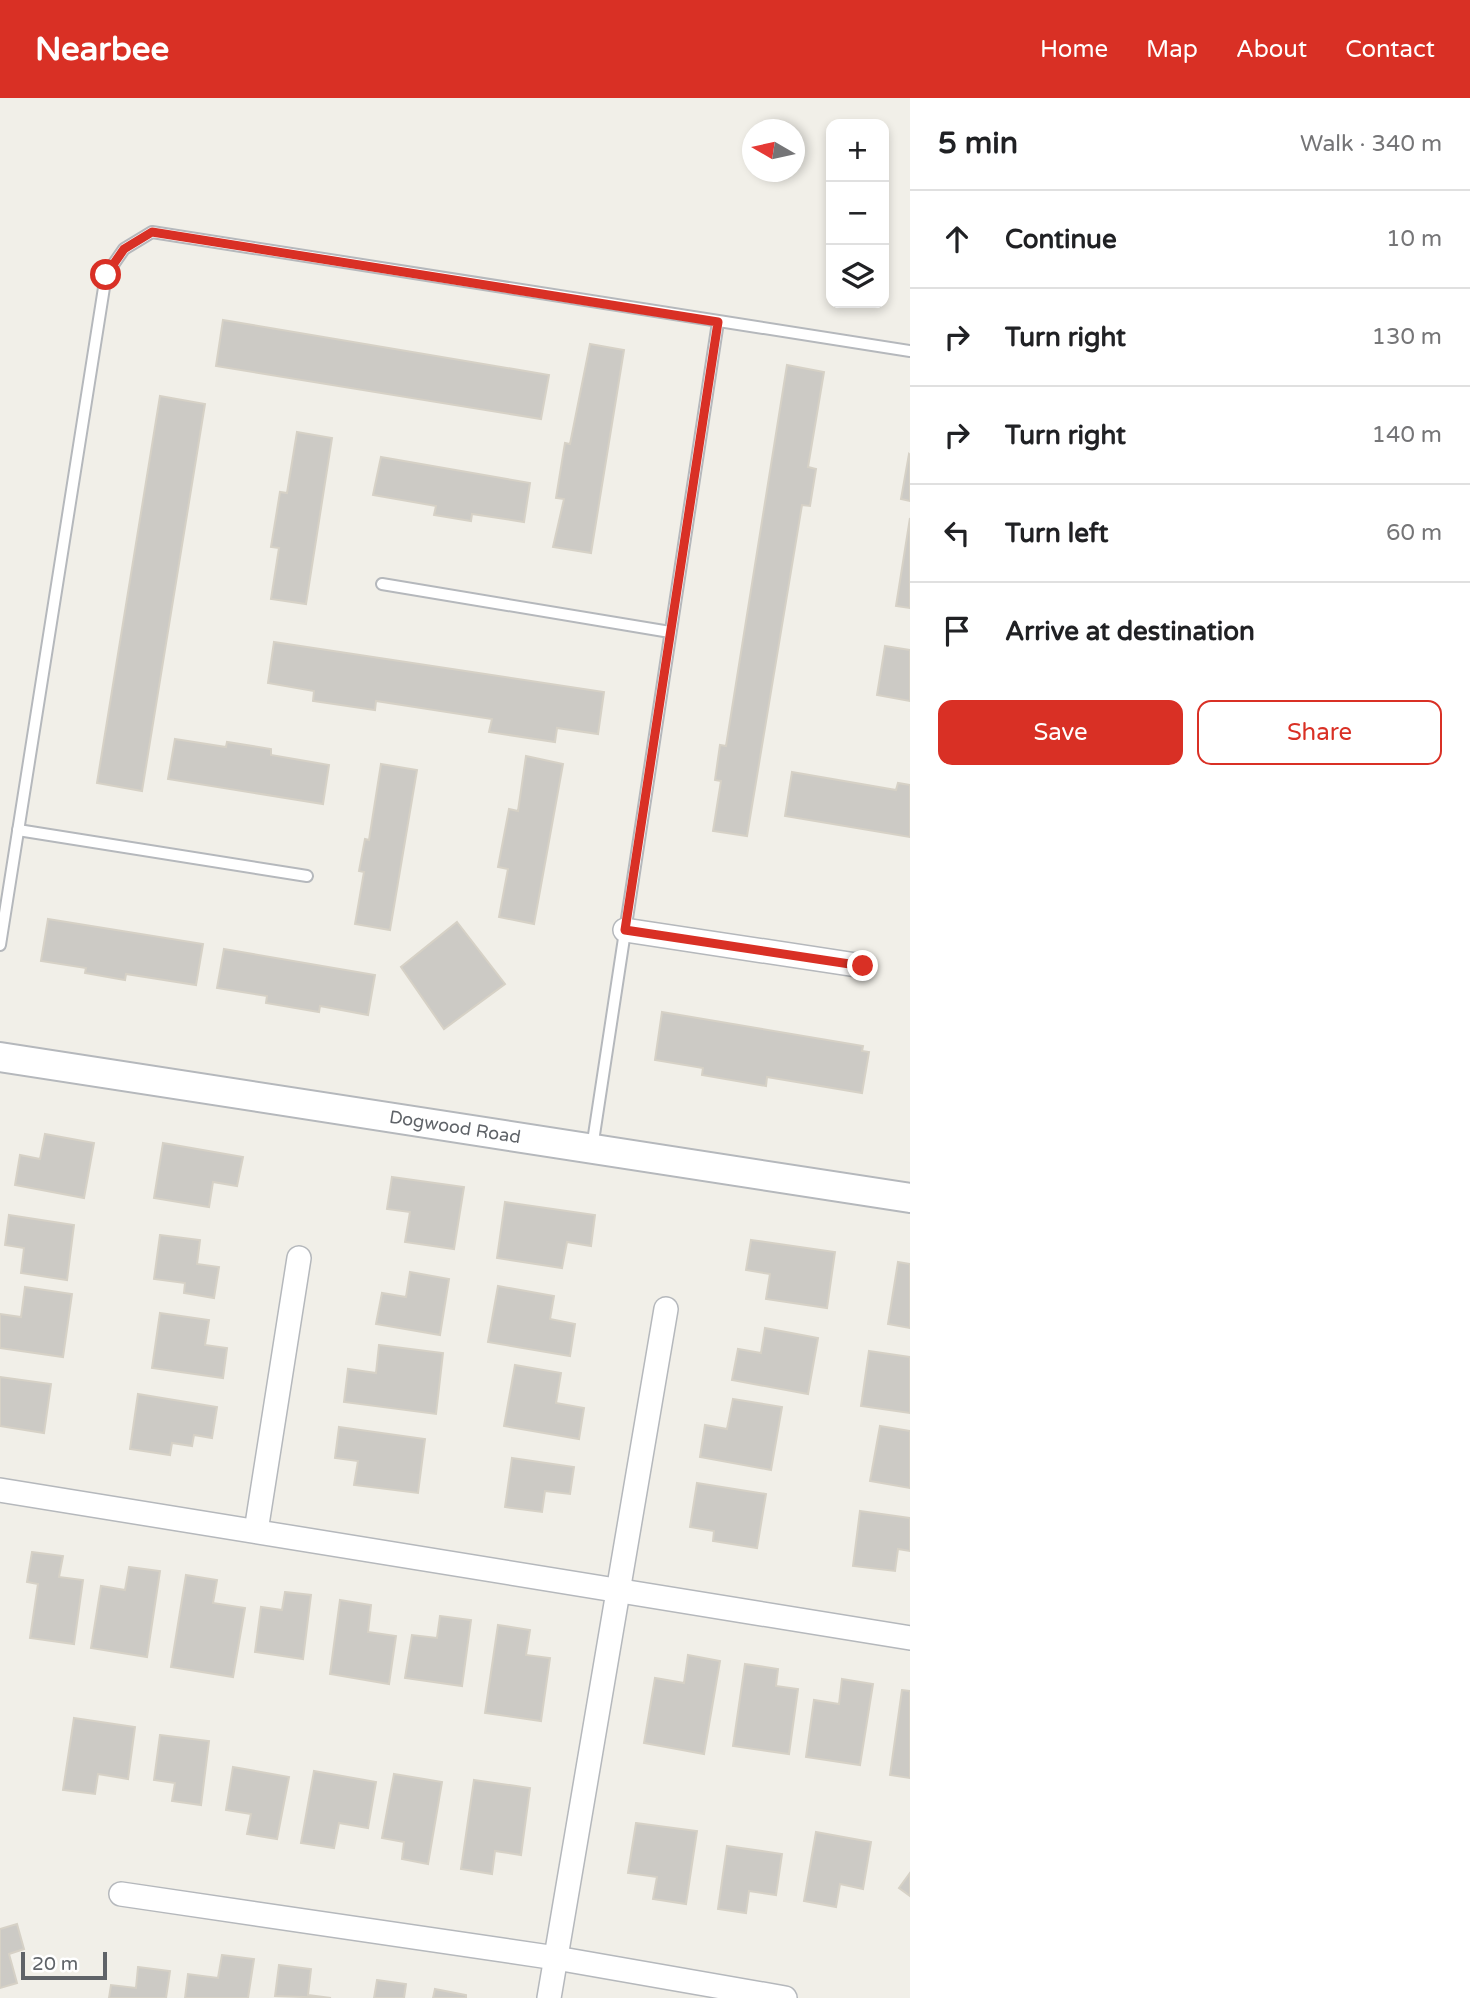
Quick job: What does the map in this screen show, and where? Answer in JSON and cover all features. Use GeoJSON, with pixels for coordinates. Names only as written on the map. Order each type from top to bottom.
{"type":"FeatureCollection","features":[{"type":"Feature","properties":{"kind":"street"},"geometry":{"type":"LineString","coordinates":[[625,930],[863,966]]}},
{"type":"Feature","properties":{"kind":"street","name":"Dogwood Road"},"geometry":{"type":"LineString","coordinates":[[0,1057],[910,1198]]}},
{"type":"Feature","properties":{"kind":"street"},"geometry":{"type":"LineString","coordinates":[[256,1531],[299,1258]]}},
{"type":"Feature","properties":{"kind":"street"},"geometry":{"type":"LineString","coordinates":[[549,1998],[616,1590],[666,1308]]}},
{"type":"Feature","properties":{"kind":"street"},"geometry":{"type":"LineString","coordinates":[[0,1490],[910,1638]]}},
{"type":"Feature","properties":{"kind":"street"},"geometry":{"type":"LineString","coordinates":[[121,1894],[556,1958],[785,1998]]}},
{"type":"Feature","properties":{"kind":"lane"},"geometry":{"type":"LineString","coordinates":[[0,945],[106,275],[124,249],[152,232],[910,351]]}},
{"type":"Feature","properties":{"kind":"lane"},"geometry":{"type":"LineString","coordinates":[[592,1148],[718,322]]}},
{"type":"Feature","properties":{"kind":"lane"},"geometry":{"type":"LineString","coordinates":[[382,584],[670,632]]}},
{"type":"Feature","properties":{"kind":"lane"},"geometry":{"type":"LineString","coordinates":[[18,830],[307,876]]}},
{"type":"Feature","properties":{"kind":"building"},"geometry":{"type":"Polygon","coordinates":[[[223,320],[549,375],[541,419],[216,366],[223,320]]]}},
{"type":"Feature","properties":{"kind":"building"},"geometry":{"type":"Polygon","coordinates":[[[590,344],[624,350],[591,553],[553,547],[564,499],[556,498],[565,443],[570,444],[590,344]]]}},
{"type":"Feature","properties":{"kind":"building"},"geometry":{"type":"Polygon","coordinates":[[[787,365],[824,372],[808,467],[816,469],[810,506],[802,505],[747,836],[713,831],[721,781],[715,780],[720,745],[726,746],[787,365]]]}},
{"type":"Feature","properties":{"kind":"building"},"geometry":{"type":"Polygon","coordinates":[[[160,396],[205,404],[142,791],[97,783],[160,396]]]}},
{"type":"Feature","properties":{"kind":"building"},"geometry":{"type":"Polygon","coordinates":[[[297,432],[332,438],[306,604],[271,599],[279,548],[271,547],[280,492],[287,493],[297,432]]]}},
{"type":"Feature","properties":{"kind":"building"},"geometry":{"type":"Polygon","coordinates":[[[910,455],[910,501],[901,499],[910,455]]]}},
{"type":"Feature","properties":{"kind":"building"},"geometry":{"type":"Polygon","coordinates":[[[381,457],[530,483],[524,522],[472,514],[471,521],[434,515],[436,506],[373,495],[381,457]]]}},
{"type":"Feature","properties":{"kind":"building"},"geometry":{"type":"Polygon","coordinates":[[[910,518],[910,608],[896,606],[910,518]]]}},
{"type":"Feature","properties":{"kind":"building"},"geometry":{"type":"Polygon","coordinates":[[[274,642],[604,692],[598,734],[557,728],[555,742],[489,732],[492,719],[376,701],[375,710],[313,701],[314,691],[268,683],[274,642]]]}},
{"type":"Feature","properties":{"kind":"building"},"geometry":{"type":"Polygon","coordinates":[[[885,646],[910,650],[910,701],[877,695],[885,646]]]}},
{"type":"Feature","properties":{"kind":"building"},"geometry":{"type":"Polygon","coordinates":[[[175,739],[226,747],[227,742],[271,749],[271,755],[329,765],[323,804],[168,779],[175,739]]]}},
{"type":"Feature","properties":{"kind":"building"},"geometry":{"type":"Polygon","coordinates":[[[526,756],[563,764],[534,924],[499,917],[508,869],[498,867],[509,809],[518,811],[526,756]]]}},
{"type":"Feature","properties":{"kind":"building"},"geometry":{"type":"Polygon","coordinates":[[[381,764],[417,770],[390,930],[355,924],[364,872],[359,871],[365,839],[369,840],[381,764]]]}},
{"type":"Feature","properties":{"kind":"building"},"geometry":{"type":"Polygon","coordinates":[[[792,772],[896,790],[898,783],[910,785],[910,837],[785,816],[792,772]]]}},
{"type":"Feature","properties":{"kind":"building"},"geometry":{"type":"Polygon","coordinates":[[[48,919],[203,944],[196,985],[126,974],[125,980],[85,973],[86,968],[41,961],[48,919]]]}},
{"type":"Feature","properties":{"kind":"building"},"geometry":{"type":"Polygon","coordinates":[[[457,922],[505,984],[444,1029],[401,967],[457,922]]]}},
{"type":"Feature","properties":{"kind":"building"},"geometry":{"type":"Polygon","coordinates":[[[224,949],[375,975],[368,1015],[320,1006],[319,1012],[266,1003],[267,996],[217,988],[224,949]]]}},
{"type":"Feature","properties":{"kind":"building"},"geometry":{"type":"Polygon","coordinates":[[[662,1012],[863,1046],[862,1051],[869,1052],[862,1093],[767,1077],[766,1086],[702,1075],[703,1068],[655,1060],[662,1012]]]}},
{"type":"Feature","properties":{"kind":"building"},"geometry":{"type":"Polygon","coordinates":[[[45,1134],[94,1143],[84,1198],[15,1185],[20,1155],[40,1159],[45,1134]]]}},
{"type":"Feature","properties":{"kind":"building"},"geometry":{"type":"Polygon","coordinates":[[[163,1143],[243,1157],[237,1186],[213,1182],[209,1207],[154,1198],[163,1143]]]}},
{"type":"Feature","properties":{"kind":"building"},"geometry":{"type":"Polygon","coordinates":[[[392,1177],[464,1187],[454,1249],[405,1242],[410,1212],[387,1209],[392,1177]]]}},
{"type":"Feature","properties":{"kind":"building"},"geometry":{"type":"Polygon","coordinates":[[[505,1202],[595,1215],[591,1246],[567,1242],[562,1268],[497,1258],[505,1202]]]}},
{"type":"Feature","properties":{"kind":"building"},"geometry":{"type":"Polygon","coordinates":[[[9,1215],[74,1225],[67,1280],[21,1273],[24,1248],[5,1245],[9,1215]]]}},
{"type":"Feature","properties":{"kind":"building"},"geometry":{"type":"Polygon","coordinates":[[[160,1235],[200,1240],[197,1264],[219,1267],[214,1298],[184,1293],[185,1283],[154,1279],[160,1235]]]}},
{"type":"Feature","properties":{"kind":"building"},"geometry":{"type":"Polygon","coordinates":[[[751,1240],[835,1252],[827,1308],[766,1299],[770,1274],[746,1270],[751,1240]]]}},
{"type":"Feature","properties":{"kind":"building"},"geometry":{"type":"Polygon","coordinates":[[[898,1262],[910,1264],[910,1328],[888,1324],[898,1262]]]}},
{"type":"Feature","properties":{"kind":"building"},"geometry":{"type":"Polygon","coordinates":[[[410,1272],[449,1279],[440,1335],[376,1324],[382,1293],[406,1297],[410,1272]]]}},
{"type":"Feature","properties":{"kind":"building"},"geometry":{"type":"Polygon","coordinates":[[[498,1286],[554,1296],[550,1319],[575,1324],[570,1356],[488,1342],[498,1286]]]}},
{"type":"Feature","properties":{"kind":"building"},"geometry":{"type":"Polygon","coordinates":[[[25,1287],[72,1294],[63,1357],[0,1348],[0,1314],[21,1317],[25,1287]]]}},
{"type":"Feature","properties":{"kind":"building"},"geometry":{"type":"Polygon","coordinates":[[[160,1313],[209,1320],[205,1345],[227,1348],[223,1378],[152,1368],[160,1313]]]}},
{"type":"Feature","properties":{"kind":"building"},"geometry":{"type":"Polygon","coordinates":[[[765,1328],[818,1338],[808,1394],[732,1380],[738,1349],[761,1353],[765,1328]]]}},
{"type":"Feature","properties":{"kind":"building"},"geometry":{"type":"Polygon","coordinates":[[[379,1345],[443,1353],[436,1414],[344,1402],[348,1369],[376,1373],[379,1345]]]}},
{"type":"Feature","properties":{"kind":"building"},"geometry":{"type":"Polygon","coordinates":[[[869,1351],[910,1357],[910,1413],[861,1406],[869,1351]]]}},
{"type":"Feature","properties":{"kind":"building"},"geometry":{"type":"Polygon","coordinates":[[[515,1365],[561,1373],[556,1403],[584,1408],[579,1439],[504,1426],[515,1365]]]}},
{"type":"Feature","properties":{"kind":"building"},"geometry":{"type":"Polygon","coordinates":[[[0,1377],[51,1384],[44,1433],[0,1426],[0,1377]]]}},
{"type":"Feature","properties":{"kind":"building"},"geometry":{"type":"Polygon","coordinates":[[[138,1394],[217,1407],[212,1438],[194,1435],[192,1446],[172,1443],[170,1455],[130,1449],[138,1394]]]}},
{"type":"Feature","properties":{"kind":"building"},"geometry":{"type":"Polygon","coordinates":[[[733,1399],[782,1407],[771,1470],[700,1457],[705,1425],[727,1429],[733,1399]]]}},
{"type":"Feature","properties":{"kind":"building"},"geometry":{"type":"Polygon","coordinates":[[[880,1426],[910,1431],[910,1488],[870,1481],[880,1426]]]}},
{"type":"Feature","properties":{"kind":"building"},"geometry":{"type":"Polygon","coordinates":[[[339,1427],[425,1439],[418,1493],[354,1485],[358,1461],[335,1458],[339,1427]]]}},
{"type":"Feature","properties":{"kind":"building"},"geometry":{"type":"Polygon","coordinates":[[[512,1458],[574,1467],[570,1494],[545,1491],[542,1512],[505,1507],[512,1458]]]}},
{"type":"Feature","properties":{"kind":"building"},"geometry":{"type":"Polygon","coordinates":[[[697,1483],[766,1494],[757,1548],[713,1541],[714,1531],[690,1527],[697,1483]]]}},
{"type":"Feature","properties":{"kind":"building"},"geometry":{"type":"Polygon","coordinates":[[[860,1511],[910,1518],[910,1551],[898,1549],[895,1571],[853,1566],[860,1511]]]}},
{"type":"Feature","properties":{"kind":"building"},"geometry":{"type":"Polygon","coordinates":[[[32,1552],[63,1556],[59,1577],[83,1580],[74,1644],[30,1638],[38,1584],[27,1582],[32,1552]]]}},
{"type":"Feature","properties":{"kind":"building"},"geometry":{"type":"Polygon","coordinates":[[[129,1567],[160,1571],[147,1657],[91,1648],[101,1586],[125,1590],[129,1567]]]}},
{"type":"Feature","properties":{"kind":"building"},"geometry":{"type":"Polygon","coordinates":[[[186,1575],[217,1580],[213,1603],[245,1608],[233,1677],[171,1667],[186,1575]]]}},
{"type":"Feature","properties":{"kind":"building"},"geometry":{"type":"Polygon","coordinates":[[[285,1592],[311,1595],[303,1659],[255,1652],[261,1607],[282,1610],[285,1592]]]}},
{"type":"Feature","properties":{"kind":"building"},"geometry":{"type":"Polygon","coordinates":[[[340,1600],[371,1605],[368,1632],[396,1636],[389,1684],[330,1674],[340,1600]]]}},
{"type":"Feature","properties":{"kind":"building"},"geometry":{"type":"Polygon","coordinates":[[[440,1616],[471,1620],[462,1686],[405,1678],[412,1635],[437,1638],[440,1616]]]}},
{"type":"Feature","properties":{"kind":"building"},"geometry":{"type":"Polygon","coordinates":[[[498,1625],[530,1630],[526,1655],[550,1658],[541,1721],[485,1713],[498,1625]]]}},
{"type":"Feature","properties":{"kind":"building"},"geometry":{"type":"Polygon","coordinates":[[[688,1655],[720,1661],[704,1754],[644,1743],[655,1678],[684,1683],[688,1655]]]}},
{"type":"Feature","properties":{"kind":"building"},"geometry":{"type":"Polygon","coordinates":[[[745,1664],[778,1669],[776,1686],[798,1689],[789,1754],[733,1746],[745,1664]]]}},
{"type":"Feature","properties":{"kind":"building"},"geometry":{"type":"Polygon","coordinates":[[[842,1679],[873,1684],[860,1765],[806,1757],[814,1700],[839,1704],[842,1679]]]}},
{"type":"Feature","properties":{"kind":"building"},"geometry":{"type":"Polygon","coordinates":[[[902,1690],[910,1691],[910,1778],[890,1775],[902,1690]]]}},
{"type":"Feature","properties":{"kind":"building"},"geometry":{"type":"Polygon","coordinates":[[[74,1718],[135,1727],[128,1779],[98,1774],[95,1794],[63,1790],[74,1718]]]}},
{"type":"Feature","properties":{"kind":"building"},"geometry":{"type":"Polygon","coordinates":[[[160,1735],[209,1741],[201,1805],[172,1801],[175,1783],[154,1780],[160,1735]]]}},
{"type":"Feature","properties":{"kind":"building"},"geometry":{"type":"Polygon","coordinates":[[[233,1767],[289,1777],[277,1839],[247,1834],[251,1814],[226,1810],[233,1767]]]}},
{"type":"Feature","properties":{"kind":"building"},"geometry":{"type":"Polygon","coordinates":[[[314,1771],[376,1782],[368,1828],[339,1823],[334,1848],[301,1843],[314,1771]]]}},
{"type":"Feature","properties":{"kind":"building"},"geometry":{"type":"Polygon","coordinates":[[[394,1774],[442,1782],[428,1864],[402,1859],[404,1842],[382,1838],[394,1774]]]}},
{"type":"Feature","properties":{"kind":"building"},"geometry":{"type":"Polygon","coordinates":[[[474,1780],[530,1788],[521,1855],[495,1851],[492,1874],[461,1869],[474,1780]]]}},
{"type":"Feature","properties":{"kind":"building"},"geometry":{"type":"Polygon","coordinates":[[[636,1823],[697,1831],[686,1904],[653,1899],[657,1877],[628,1873],[636,1823]]]}},
{"type":"Feature","properties":{"kind":"building"},"geometry":{"type":"Polygon","coordinates":[[[816,1832],[871,1842],[863,1889],[840,1884],[836,1907],[804,1901],[816,1832]]]}},
{"type":"Feature","properties":{"kind":"building"},"geometry":{"type":"Polygon","coordinates":[[[727,1846],[782,1854],[776,1895],[749,1891],[746,1913],[718,1909],[727,1846]]]}},
{"type":"Feature","properties":{"kind":"building"},"geometry":{"type":"Polygon","coordinates":[[[910,1873],[910,1896],[899,1888],[910,1873]]]}},
{"type":"Feature","properties":{"kind":"building"},"geometry":{"type":"Polygon","coordinates":[[[17,1924],[24,1949],[9,1954],[17,1983],[0,1988],[0,1929],[17,1924]]]}},
{"type":"Feature","properties":{"kind":"building"},"geometry":{"type":"Polygon","coordinates":[[[222,1955],[254,1959],[248,1998],[185,1998],[188,1974],[218,1978],[222,1955]]]}},
{"type":"Feature","properties":{"kind":"building"},"geometry":{"type":"Polygon","coordinates":[[[279,1965],[311,1969],[308,1995],[331,1998],[275,1996],[279,1965]]]}},
{"type":"Feature","properties":{"kind":"building"},"geometry":{"type":"Polygon","coordinates":[[[138,1967],[170,1971],[166,1998],[109,1998],[111,1985],[136,1988],[138,1967]]]}},
{"type":"Feature","properties":{"kind":"building"},"geometry":{"type":"Polygon","coordinates":[[[377,1980],[406,1984],[404,1998],[374,1998],[377,1980]]]}},
{"type":"Feature","properties":{"kind":"building"},"geometry":{"type":"Polygon","coordinates":[[[435,1989],[466,1995],[466,1998],[433,1998],[435,1989]]]}},
{"type":"Feature","properties":{"kind":"route"},"geometry":{"type":"LineString","coordinates":[[106,275],[124,249],[152,232],[718,322],[625,930],[863,966]]}}]}
